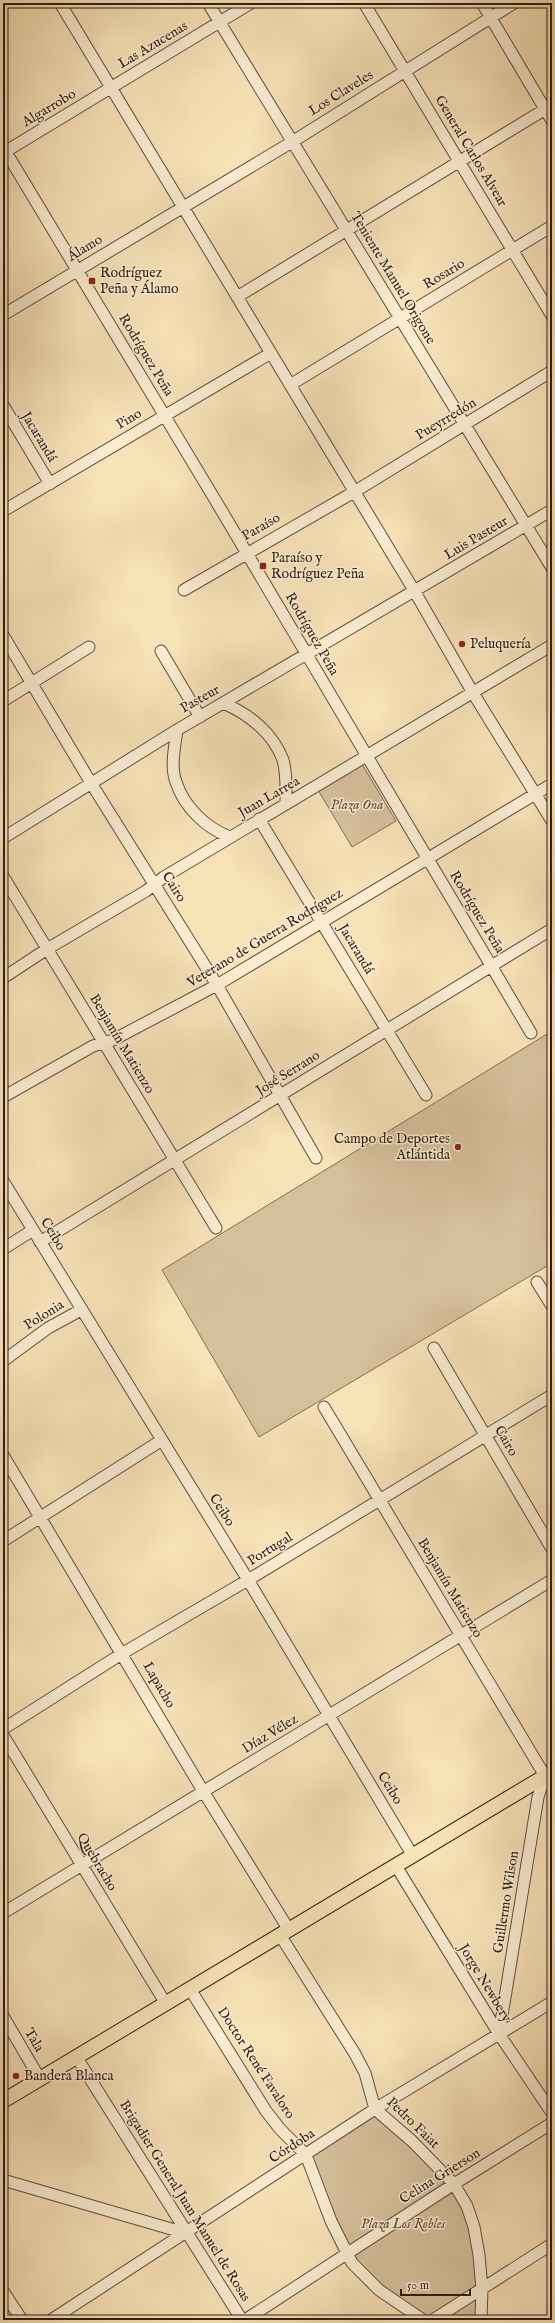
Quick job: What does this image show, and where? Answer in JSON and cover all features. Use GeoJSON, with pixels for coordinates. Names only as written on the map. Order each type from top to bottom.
{"type":"FeatureCollection","features":[{"type":"Feature","properties":{"kind":"main road"},"geometry":{"type":"LineString","coordinates":[[3,2101],[396,1866],[550,1777]]}},
{"type":"Feature","properties":{"kind":"street"},"geometry":{"type":"LineString","coordinates":[[60,3],[415,592],[473,693],[552,820]]}},
{"type":"Feature","properties":{"kind":"street","name":"Teniente Manuel Origone"},"geometry":{"type":"LineString","coordinates":[[208,3],[552,568]]}},
{"type":"Feature","properties":{"kind":"street","name":"Las Azucenas"},"geometry":{"type":"LineString","coordinates":[[111,88],[251,3]]}},
{"type":"Feature","properties":{"kind":"street","name":"General Carlos Alvear"},"geometry":{"type":"LineString","coordinates":[[364,3],[552,316]]}},
{"type":"Feature","properties":{"kind":"street"},"geometry":{"type":"LineString","coordinates":[[482,3],[548,107],[552,121]]}},
{"type":"Feature","properties":{"kind":"street","name":"Los Claveles"},"geometry":{"type":"LineString","coordinates":[[183,207],[292,142],[514,3]]}},
{"type":"Feature","properties":{"kind":"street","name":"Algarrobo"},"geometry":{"type":"LineString","coordinates":[[4,151],[111,88]]}},
{"type":"Feature","properties":{"kind":"street"},"geometry":{"type":"LineString","coordinates":[[237,297],[548,107]]}},
{"type":"Feature","properties":{"kind":"street","name":"Rodríguez Peña"},"geometry":{"type":"LineString","coordinates":[[4,151],[248,552],[366,756],[532,1033]]}},
{"type":"Feature","properties":{"kind":"street","name":"Álamo"},"geometry":{"type":"LineString","coordinates":[[3,315],[183,207]]}},
{"type":"Feature","properties":{"kind":"street","name":"Rosario"},"geometry":{"type":"LineString","coordinates":[[290,385],[552,226]]}},
{"type":"Feature","properties":{"kind":"street","name":"Pino"},"geometry":{"type":"LineString","coordinates":[[3,511],[271,353]]}},
{"type":"Feature","properties":{"kind":"street","name":"Pueyrredón"},"geometry":{"type":"LineString","coordinates":[[354,492],[466,425],[552,371]]}},
{"type":"Feature","properties":{"kind":"street","name":"Jacarandá"},"geometry":{"type":"LineString","coordinates":[[3,405],[50,484]]}},
{"type":"Feature","properties":{"kind":"street","name":"Paraíso"},"geometry":{"type":"LineString","coordinates":[[184,590],[354,492]]}},
{"type":"Feature","properties":{"kind":"street","name":"Luis Pasteur"},"geometry":{"type":"LineString","coordinates":[[415,592],[552,510]]}},
{"type":"Feature","properties":{"kind":"street","name":"Pasteur"},"geometry":{"type":"LineString","coordinates":[[3,838],[177,730],[306,653],[415,592]]}},
{"type":"Feature","properties":{"kind":"street","name":"Cairo"},"geometry":{"type":"LineString","coordinates":[[3,635],[91,783],[217,985],[316,1158]]}},
{"type":"Feature","properties":{"kind":"street","name":"Juan Larrea"},"geometry":{"type":"LineString","coordinates":[[3,978],[30,962],[46,949],[146,892],[155,884],[259,819],[552,645]]}},
{"type":"Feature","properties":{"kind":"street"},"geometry":{"type":"LineString","coordinates":[[3,701],[89,647]]}},
{"type":"Feature","properties":{"kind":"street"},"geometry":{"type":"LineString","coordinates":[[161,651],[200,717]]}},
{"type":"Feature","properties":{"kind":"street"},"geometry":{"type":"LineString","coordinates":[[223,703],[254,720],[275,745],[283,761],[286,804]]}},
{"type":"Feature","properties":{"kind":"street"},"geometry":{"type":"LineString","coordinates":[[177,730],[174,755],[176,782],[192,810],[203,822],[214,831],[230,837]]}},
{"type":"Feature","properties":{"kind":"street","name":"Veterano de Guerra Rodríguez"},"geometry":{"type":"LineString","coordinates":[[3,1097],[93,1046],[113,1040],[217,985],[552,784]]}},
{"type":"Feature","properties":{"kind":"street","name":"Jacarandá"},"geometry":{"type":"LineString","coordinates":[[259,819],[426,1095]]}},
{"type":"Feature","properties":{"kind":"street","name":"Benjamín Matienzo"},"geometry":{"type":"LineString","coordinates":[[3,876],[216,1228]]}},
{"type":"Feature","properties":{"kind":"street","name":"José Serrano"},"geometry":{"type":"LineString","coordinates":[[40,1242],[174,1158],[281,1096],[386,1029],[552,929]]}},
{"type":"Feature","properties":{"kind":"street","name":"Ceibo"},"geometry":{"type":"LineString","coordinates":[[3,1181],[248,1580],[413,1856]]}},
{"type":"Feature","properties":{"kind":"street"},"geometry":{"type":"LineString","coordinates":[[3,1249],[33,1230]]}},
{"type":"Feature","properties":{"kind":"street"},"geometry":{"type":"LineString","coordinates":[[537,1282],[552,1306]]}},
{"type":"Feature","properties":{"kind":"street","name":"Polonia"},"geometry":{"type":"LineString","coordinates":[[3,1361],[48,1328],[81,1310]]}},
{"type":"Feature","properties":{"kind":"street","name":"Cairo"},"geometry":{"type":"LineString","coordinates":[[434,1348],[552,1550]]}},
{"type":"Feature","properties":{"kind":"street","name":"Portugal"},"geometry":{"type":"LineString","coordinates":[[3,1729],[123,1653],[248,1580],[552,1394]]}},
{"type":"Feature","properties":{"kind":"street","name":"Benjamín Matienzo"},"geometry":{"type":"LineString","coordinates":[[324,1407],[461,1635],[550,1777]]}},
{"type":"Feature","properties":{"kind":"street"},"geometry":{"type":"LineString","coordinates":[[3,1541],[162,1440]]}},
{"type":"Feature","properties":{"kind":"street","name":"Lapacho"},"geometry":{"type":"LineString","coordinates":[[3,1455],[123,1653],[285,1932]]}},
{"type":"Feature","properties":{"kind":"street","name":"Díaz Vélez"},"geometry":{"type":"LineString","coordinates":[[3,1913],[552,1580]]}},
{"type":"Feature","properties":{"kind":"street","name":"Quebracho"},"geometry":{"type":"LineString","coordinates":[[3,1735],[166,2004]]}},
{"type":"Feature","properties":{"kind":"street","name":"Guillermo Wilson"},"geometry":{"type":"LineString","coordinates":[[499,2034],[538,1797],[550,1777]]}},
{"type":"Feature","properties":{"kind":"street","name":"Jorge Newbery"},"geometry":{"type":"LineString","coordinates":[[396,1866],[499,2034],[552,2113]]}},
{"type":"Feature","properties":{"kind":"street","name":"Pedro Faiat"},"geometry":{"type":"LineString","coordinates":[[285,1932],[361,2063],[375,2110],[412,2141],[454,2184],[467,2206],[474,2227],[482,2289],[481,2320]]}},
{"type":"Feature","properties":{"kind":"street","name":"Doctor René Favaloro"},"geometry":{"type":"LineString","coordinates":[[190,1989],[266,2111],[280,2129],[306,2155],[346,2254],[361,2274],[379,2290],[423,2320]]}},
{"type":"Feature","properties":{"kind":"street","name":"Córdoba"},"geometry":{"type":"LineString","coordinates":[[51,2320],[375,2110],[552,2002]]}},
{"type":"Feature","properties":{"kind":"street","name":"Tala"},"geometry":{"type":"LineString","coordinates":[[3,2016],[40,2079]]}},
{"type":"Feature","properties":{"kind":"street","name":"Brigadier General Juan Manuel de Rosas"},"geometry":{"type":"LineString","coordinates":[[77,2058],[242,2320]]}},
{"type":"Feature","properties":{"kind":"street","name":"Celina Grierson"},"geometry":{"type":"LineString","coordinates":[[245,2320],[454,2184],[552,2124]]}},
{"type":"Feature","properties":{"kind":"street"},"geometry":{"type":"LineString","coordinates":[[3,2180],[186,2233]]}},
{"type":"Feature","properties":{"kind":"street"},"geometry":{"type":"LineString","coordinates":[[433,2320],[552,2244]]}},
{"type":"Feature","properties":{"kind":"street"},"geometry":{"type":"LineString","coordinates":[[3,2291],[22,2320]]}},
{"type":"Feature","properties":{"kind":"green space","name":"Plaza Ona"},"geometry":{"type":"Polygon","coordinates":[[[362,764],[396,821],[352,847],[318,790],[362,764]]]}},
{"type":"Feature","properties":{"kind":"green space","name":"Campo de Deportes Atlántida"},"geometry":{"type":"Polygon","coordinates":[[[552,1031],[552,1263],[259,1437],[162,1270],[552,1031]]]}},
{"type":"Feature","properties":{"kind":"green space","name":"Plaza Los Robles"},"geometry":{"type":"Polygon","coordinates":[[[375,2109],[454,2184],[474,2227],[481,2320],[423,2320],[361,2274],[306,2155],[375,2109]]]}},
{"type":"Feature","properties":{"kind":"place","name":"Rodríguez Peña y Álamo"},"geometry":{"type":"Point","coordinates":[92,281]}},
{"type":"Feature","properties":{"kind":"place","name":"Paraíso y Rodríguez Peña"},"geometry":{"type":"Point","coordinates":[263,566]}},
{"type":"Feature","properties":{"kind":"place","name":"Peluquería"},"geometry":{"type":"Point","coordinates":[462,644]}},
{"type":"Feature","properties":{"kind":"place","name":"Campo de Deportes Atlántida"},"geometry":{"type":"Point","coordinates":[458,1147]}},
{"type":"Feature","properties":{"kind":"place","name":"Bandera Blanca"},"geometry":{"type":"Point","coordinates":[16,2076]}}]}
